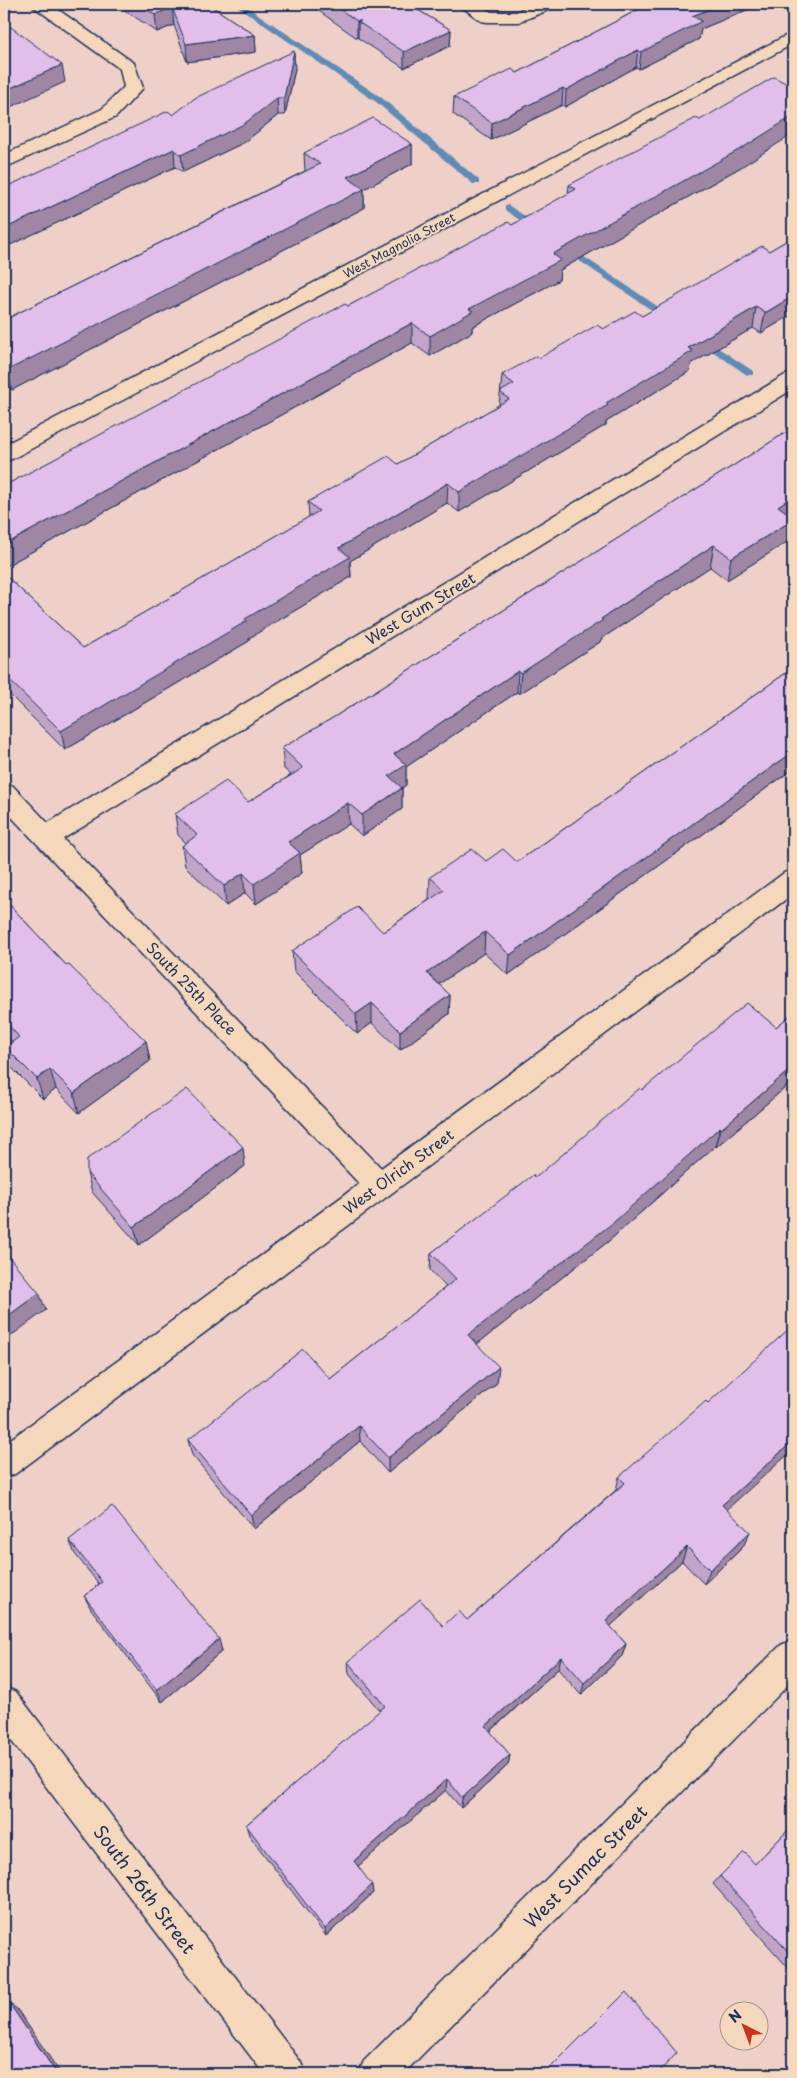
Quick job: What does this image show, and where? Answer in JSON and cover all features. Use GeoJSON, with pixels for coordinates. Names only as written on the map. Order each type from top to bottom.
{"type":"FeatureCollection","features":[{"type":"Feature","properties":{"kind":"street"},"geometry":{"type":"LineString","coordinates":[[4,162],[109,113],[134,88],[128,67],[39,4]]}},
{"type":"Feature","properties":{"kind":"street"},"geometry":{"type":"LineString","coordinates":[[466,4],[487,17],[519,17],[547,4]]}},
{"type":"Feature","properties":{"kind":"street","name":"West Magnolia Street"},"geometry":{"type":"LineString","coordinates":[[4,454],[793,37]]}},
{"type":"Feature","properties":{"kind":"street","name":"West Gum Street"},"geometry":{"type":"LineString","coordinates":[[47,836],[793,380]]}},
{"type":"Feature","properties":{"kind":"street","name":"South 25th Place"},"geometry":{"type":"LineString","coordinates":[[4,793],[379,1185]]}},
{"type":"Feature","properties":{"kind":"street","name":"West Olrich Street"},"geometry":{"type":"LineString","coordinates":[[4,1463],[793,880]]}},
{"type":"Feature","properties":{"kind":"street","name":"West Sumac Street"},"geometry":{"type":"LineString","coordinates":[[378,2074],[793,1658]]}},
{"type":"Feature","properties":{"kind":"street","name":"South 26th Street"},"geometry":{"type":"LineString","coordinates":[[4,1704],[287,2074]]}},
{"type":"Feature","properties":{"kind":"building"},"geometry":{"type":"Polygon","coordinates":[[[139,4],[208,4],[255,35],[186,44],[172,7],[155,15],[139,4]]]}},
{"type":"Feature","properties":{"kind":"building"},"geometry":{"type":"Polygon","coordinates":[[[332,4],[408,4],[451,30],[404,52],[358,22],[361,21],[357,21],[332,4]]]}},
{"type":"Feature","properties":{"kind":"building"},"geometry":{"type":"Polygon","coordinates":[[[649,4],[722,4],[692,16],[702,21],[641,52],[638,50],[566,90],[563,88],[492,123],[454,97],[512,69],[517,73],[649,4]]]}},
{"type":"Feature","properties":{"kind":"building"},"geometry":{"type":"Polygon","coordinates":[[[4,22],[62,65],[4,91],[4,22]]]}},
{"type":"Feature","properties":{"kind":"building"},"geometry":{"type":"Polygon","coordinates":[[[294,51],[284,98],[277,98],[244,124],[181,155],[174,149],[4,229],[4,188],[168,111],[173,115],[195,98],[294,51]]]}},
{"type":"Feature","properties":{"kind":"building"},"geometry":{"type":"Polygon","coordinates":[[[774,77],[793,87],[793,116],[744,147],[553,254],[561,260],[469,309],[473,311],[430,336],[412,323],[4,545],[4,486],[345,304],[348,306],[508,222],[512,225],[576,189],[569,185],[696,118],[700,120],[774,77]]]}},
{"type":"Feature","properties":{"kind":"building"},"geometry":{"type":"Polygon","coordinates":[[[373,118],[412,144],[347,177],[364,189],[8,370],[4,366],[4,320],[320,164],[304,153],[373,118]]]}},
{"type":"Feature","properties":{"kind":"building"},"geometry":{"type":"Polygon","coordinates":[[[793,237],[793,296],[765,313],[756,307],[688,348],[693,351],[606,403],[608,405],[459,492],[448,483],[339,548],[350,557],[245,619],[247,621],[61,731],[4,675],[4,574],[83,648],[319,511],[308,502],[388,456],[398,464],[509,399],[500,392],[514,384],[502,375],[536,356],[539,358],[597,325],[603,329],[635,311],[642,316],[762,246],[769,251],[793,237]]]}},
{"type":"Feature","properties":{"kind":"building"},"geometry":{"type":"Polygon","coordinates":[[[793,428],[793,496],[778,506],[793,517],[793,520],[731,558],[714,545],[601,619],[603,620],[521,673],[518,671],[394,754],[406,765],[389,776],[402,788],[362,815],[348,803],[288,842],[300,853],[254,884],[243,873],[224,886],[182,846],[197,835],[175,814],[226,781],[248,802],[303,768],[282,748],[793,428]]]}},
{"type":"Feature","properties":{"kind":"building"},"geometry":{"type":"Polygon","coordinates":[[[793,668],[793,752],[510,955],[485,932],[427,973],[450,995],[400,1031],[372,1003],[356,1014],[292,951],[357,907],[383,932],[444,890],[430,877],[472,849],[486,861],[503,849],[517,862],[793,668]]]}},
{"type":"Feature","properties":{"kind":"building"},"geometry":{"type":"Polygon","coordinates":[[[4,899],[66,965],[68,964],[146,1041],[74,1093],[50,1069],[37,1079],[5,1047],[19,1037],[4,1020],[4,899]]]}},
{"type":"Feature","properties":{"kind":"building"},"geometry":{"type":"Polygon","coordinates":[[[747,1003],[776,1027],[793,1013],[793,1067],[721,1129],[720,1127],[614,1222],[468,1335],[499,1367],[388,1458],[359,1426],[251,1515],[188,1440],[303,1349],[330,1379],[456,1279],[431,1253],[533,1175],[535,1178],[640,1088],[642,1090],[747,1003]]]}},
{"type":"Feature","properties":{"kind":"building"},"geometry":{"type":"Polygon","coordinates":[[[187,1089],[243,1147],[134,1227],[87,1173],[87,1159],[187,1089]]]}},
{"type":"Feature","properties":{"kind":"building"},"geometry":{"type":"Polygon","coordinates":[[[4,1251],[39,1293],[4,1319],[4,1251]]]}},
{"type":"Feature","properties":{"kind":"building"},"geometry":{"type":"Polygon","coordinates":[[[793,1325],[793,1441],[722,1505],[750,1532],[710,1570],[687,1547],[606,1621],[626,1644],[584,1683],[561,1657],[486,1726],[510,1755],[462,1798],[447,1779],[354,1861],[372,1885],[325,1929],[246,1825],[385,1706],[348,1662],[420,1599],[443,1626],[459,1611],[467,1620],[625,1483],[619,1477],[706,1401],[708,1403],[793,1325]]]}},
{"type":"Feature","properties":{"kind":"building"},"geometry":{"type":"Polygon","coordinates":[[[112,1506],[219,1639],[157,1690],[84,1596],[102,1582],[69,1540],[112,1506]]]}},
{"type":"Feature","properties":{"kind":"building"},"geometry":{"type":"Polygon","coordinates":[[[793,1825],[793,1957],[720,1876],[744,1852],[755,1864],[793,1825]]]}},
{"type":"Feature","properties":{"kind":"building"},"geometry":{"type":"Polygon","coordinates":[[[626,1992],[677,2053],[657,2074],[544,2074],[626,1992]]]}},
{"type":"Feature","properties":{"kind":"building"},"geometry":{"type":"Polygon","coordinates":[[[9,2003],[57,2074],[4,2074],[4,2008],[9,2003]]]}},
{"type":"Feature","properties":{"kind":"waterway"},"geometry":{"type":"LineString","coordinates":[[238,4],[379,100],[476,182]]}},
{"type":"Feature","properties":{"kind":"waterway"},"geometry":{"type":"LineString","coordinates":[[508,208],[537,228]]}},
{"type":"Feature","properties":{"kind":"waterway"},"geometry":{"type":"LineString","coordinates":[[568,249],[669,318]]}},
{"type":"Feature","properties":{"kind":"waterway"},"geometry":{"type":"LineString","coordinates":[[702,340],[750,373]]}}]}
